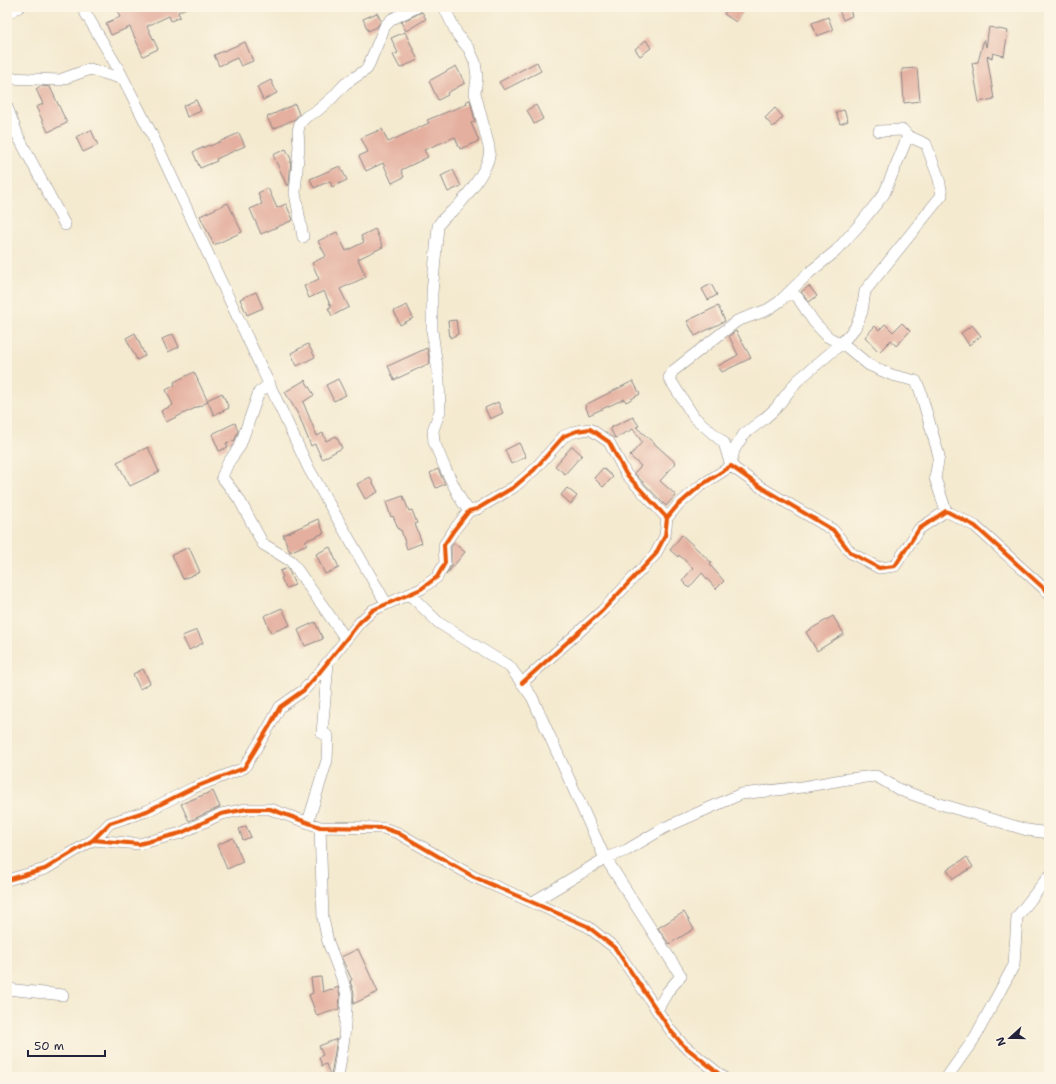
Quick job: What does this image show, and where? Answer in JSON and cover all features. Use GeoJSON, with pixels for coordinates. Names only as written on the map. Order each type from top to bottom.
{"type":"FeatureCollection","features":[{"type":"Feature","properties":{"kind":"street"},"geometry":{"type":"LineString","coordinates":[[7,13],[19,7]]}},
{"type":"Feature","properties":{"kind":"street"},"geometry":{"type":"LineString","coordinates":[[82,7],[124,79],[162,155],[309,468],[386,603]]}},
{"type":"Feature","properties":{"kind":"street"},"geometry":{"type":"LineString","coordinates":[[303,237],[294,193],[299,146],[298,131],[300,123],[307,116],[322,107],[345,84],[368,69],[388,22],[418,7]]}},
{"type":"Feature","properties":{"kind":"street"},"geometry":{"type":"LineString","coordinates":[[444,7],[457,34],[475,62],[477,77],[475,93],[490,156],[486,165],[464,199],[456,208],[442,219],[438,226],[432,293],[432,330],[439,380],[440,411],[434,430],[434,442],[461,500],[469,511]]}},
{"type":"Feature","properties":{"kind":"street"},"geometry":{"type":"LineString","coordinates":[[7,78],[60,80],[90,69],[124,79]]}},
{"type":"Feature","properties":{"kind":"street"},"geometry":{"type":"LineString","coordinates":[[7,107],[18,136],[65,224]]}},
{"type":"Feature","properties":{"kind":"street"},"geometry":{"type":"LineString","coordinates":[[522,683],[602,611],[655,555],[665,536],[667,518],[677,506],[700,486],[731,466],[734,450],[744,434],[776,408],[797,380],[841,344],[856,328],[862,312],[865,291],[942,195],[926,144],[908,136],[903,130],[879,131]]}},
{"type":"Feature","properties":{"kind":"street"},"geometry":{"type":"LineString","coordinates":[[908,136],[884,194],[836,251],[810,272],[780,302],[767,310],[737,320],[673,371],[669,378],[694,417],[724,443],[731,466],[762,488],[833,530],[851,553],[879,568],[895,566],[919,529],[946,511]]}},
{"type":"Feature","properties":{"kind":"street"},"geometry":{"type":"LineString","coordinates":[[790,292],[798,298],[814,322],[828,337],[848,347],[869,365],[892,375],[916,382],[920,390],[939,456],[935,478],[946,511],[975,526],[1049,593]]}},
{"type":"Feature","properties":{"kind":"street"},"geometry":{"type":"LineString","coordinates":[[270,384],[259,392],[240,446],[228,463],[222,477],[239,499],[263,544],[292,561],[346,639]]}},
{"type":"Feature","properties":{"kind":"street"},"geometry":{"type":"LineString","coordinates":[[7,880],[45,869],[93,840],[110,823],[147,811],[194,788],[244,768],[280,707],[304,690],[328,663],[360,622],[373,610],[421,588],[437,577],[445,563],[444,545],[469,511],[477,509],[514,487],[534,470],[564,436],[577,431],[590,429],[609,442],[626,474],[667,518]]}},
{"type":"Feature","properties":{"kind":"street"},"geometry":{"type":"LineString","coordinates":[[409,594],[439,623],[510,667],[532,696],[606,858],[681,976],[668,991],[657,1010]]}},
{"type":"Feature","properties":{"kind":"street"},"geometry":{"type":"LineString","coordinates":[[308,822],[327,760],[328,736],[322,733],[328,663]]}},
{"type":"Feature","properties":{"kind":"street"},"geometry":{"type":"LineString","coordinates":[[533,902],[606,858],[628,850],[664,828],[741,794],[802,787],[848,779],[876,776],[900,790],[937,803],[1027,830],[1049,833]]}},
{"type":"Feature","properties":{"kind":"street"},"geometry":{"type":"LineString","coordinates":[[93,840],[139,844],[181,833],[221,814],[247,809],[270,809],[320,827],[383,828],[398,833],[474,877],[587,926],[615,948],[671,1031],[683,1045],[723,1077]]}},
{"type":"Feature","properties":{"kind":"street"},"geometry":{"type":"LineString","coordinates":[[320,827],[323,918],[328,942],[347,995],[338,1077]]}},
{"type":"Feature","properties":{"kind":"street"},"geometry":{"type":"LineString","coordinates":[[947,1077],[974,1039],[1014,965],[1017,917],[1049,876]]}},
{"type":"Feature","properties":{"kind":"street"},"geometry":{"type":"LineString","coordinates":[[7,989],[63,996]]}},
{"type":"Feature","properties":{"kind":"building"},"geometry":{"type":"Polygon","coordinates":[[[116,7],[188,7],[178,12],[180,17],[171,21],[169,16],[147,26],[158,49],[143,56],[130,27],[111,35],[106,23],[120,17],[116,7]]]}},
{"type":"Feature","properties":{"kind":"building"},"geometry":{"type":"Polygon","coordinates":[[[729,7],[739,7],[744,10],[736,22],[724,14],[729,7]]]}},
{"type":"Feature","properties":{"kind":"building"},"geometry":{"type":"Polygon","coordinates":[[[849,7],[852,16],[843,20],[839,10],[849,7]]]}},
{"type":"Feature","properties":{"kind":"building"},"geometry":{"type":"Polygon","coordinates":[[[422,12],[426,19],[406,31],[401,22],[422,12]]]}},
{"type":"Feature","properties":{"kind":"building"},"geometry":{"type":"Polygon","coordinates":[[[377,13],[381,21],[377,27],[368,31],[363,19],[377,13]]]}},
{"type":"Feature","properties":{"kind":"building"},"geometry":{"type":"Polygon","coordinates":[[[828,17],[833,30],[817,36],[812,23],[828,17]]]}},
{"type":"Feature","properties":{"kind":"building"},"geometry":{"type":"Polygon","coordinates":[[[989,27],[1008,31],[1004,56],[993,53],[992,58],[987,56],[994,99],[979,102],[972,63],[978,62],[984,39],[986,47],[989,27]]]}},
{"type":"Feature","properties":{"kind":"building"},"geometry":{"type":"Polygon","coordinates":[[[405,32],[418,60],[400,68],[393,55],[398,53],[391,38],[405,32]]]}},
{"type":"Feature","properties":{"kind":"building"},"geometry":{"type":"Polygon","coordinates":[[[646,40],[651,48],[640,56],[635,49],[646,40]]]}},
{"type":"Feature","properties":{"kind":"building"},"geometry":{"type":"Polygon","coordinates":[[[245,42],[253,61],[241,66],[237,58],[219,66],[214,55],[245,42]]]}},
{"type":"Feature","properties":{"kind":"building"},"geometry":{"type":"Polygon","coordinates":[[[537,62],[541,71],[504,90],[499,82],[537,62]]]}},
{"type":"Feature","properties":{"kind":"building"},"geometry":{"type":"Polygon","coordinates":[[[456,66],[465,83],[438,100],[429,81],[456,66]]]}},
{"type":"Feature","properties":{"kind":"building"},"geometry":{"type":"Polygon","coordinates":[[[917,68],[920,101],[904,103],[902,69],[917,68]]]}},
{"type":"Feature","properties":{"kind":"building"},"geometry":{"type":"Polygon","coordinates":[[[271,80],[277,93],[263,100],[257,87],[271,80]]]}},
{"type":"Feature","properties":{"kind":"building"},"geometry":{"type":"Polygon","coordinates":[[[41,86],[50,87],[67,123],[48,132],[36,107],[43,104],[36,89],[41,86]]]}},
{"type":"Feature","properties":{"kind":"building"},"geometry":{"type":"Polygon","coordinates":[[[196,100],[201,111],[187,117],[183,106],[196,100]]]}},
{"type":"Feature","properties":{"kind":"building"},"geometry":{"type":"Polygon","coordinates":[[[470,100],[475,121],[471,123],[479,141],[460,149],[455,137],[424,150],[428,157],[401,170],[404,177],[392,183],[383,163],[366,171],[359,156],[368,152],[361,138],[382,129],[388,142],[429,123],[427,120],[467,104],[466,101],[470,100]]]}},
{"type":"Feature","properties":{"kind":"building"},"geometry":{"type":"Polygon","coordinates":[[[295,104],[299,114],[295,119],[273,129],[267,117],[295,104]]]}},
{"type":"Feature","properties":{"kind":"building"},"geometry":{"type":"Polygon","coordinates":[[[536,105],[543,119],[534,124],[527,110],[536,105]]]}},
{"type":"Feature","properties":{"kind":"building"},"geometry":{"type":"Polygon","coordinates":[[[775,108],[783,117],[773,127],[765,118],[775,108]]]}},
{"type":"Feature","properties":{"kind":"building"},"geometry":{"type":"Polygon","coordinates":[[[844,110],[848,121],[840,124],[836,112],[844,110]]]}},
{"type":"Feature","properties":{"kind":"building"},"geometry":{"type":"Polygon","coordinates":[[[91,130],[98,145],[83,152],[76,137],[91,130]]]}},
{"type":"Feature","properties":{"kind":"building"},"geometry":{"type":"Polygon","coordinates":[[[239,133],[245,146],[200,168],[193,152],[239,133]]]}},
{"type":"Feature","properties":{"kind":"building"},"geometry":{"type":"Polygon","coordinates":[[[286,149],[291,159],[289,185],[287,186],[273,155],[286,149]]]}},
{"type":"Feature","properties":{"kind":"building"},"geometry":{"type":"Polygon","coordinates":[[[340,166],[347,180],[332,187],[330,181],[314,188],[310,179],[340,166]]]}},
{"type":"Feature","properties":{"kind":"building"},"geometry":{"type":"Polygon","coordinates":[[[453,170],[461,186],[448,192],[441,176],[453,170]]]}},
{"type":"Feature","properties":{"kind":"building"},"geometry":{"type":"Polygon","coordinates":[[[268,188],[277,208],[286,204],[293,220],[261,234],[250,209],[262,204],[258,193],[268,188]]]}},
{"type":"Feature","properties":{"kind":"building"},"geometry":{"type":"Polygon","coordinates":[[[228,203],[242,232],[214,245],[200,216],[228,203]]]}},
{"type":"Feature","properties":{"kind":"building"},"geometry":{"type":"Polygon","coordinates":[[[375,229],[383,247],[358,259],[366,277],[340,289],[349,307],[332,316],[328,308],[331,307],[324,291],[309,298],[304,286],[319,279],[312,263],[326,256],[318,241],[337,232],[346,251],[364,242],[361,236],[375,229]]]}},
{"type":"Feature","properties":{"kind":"building"},"geometry":{"type":"Polygon","coordinates":[[[711,284],[717,295],[708,300],[702,289],[711,284]]]}},
{"type":"Feature","properties":{"kind":"building"},"geometry":{"type":"Polygon","coordinates":[[[809,286],[817,296],[809,302],[801,292],[809,286]]]}},
{"type":"Feature","properties":{"kind":"building"},"geometry":{"type":"Polygon","coordinates":[[[256,292],[263,308],[247,315],[240,299],[256,292]]]}},
{"type":"Feature","properties":{"kind":"building"},"geometry":{"type":"Polygon","coordinates":[[[407,305],[413,318],[400,325],[394,311],[407,305]]]}},
{"type":"Feature","properties":{"kind":"building"},"geometry":{"type":"Polygon","coordinates":[[[718,306],[725,321],[695,336],[687,321],[718,306]]]}},
{"type":"Feature","properties":{"kind":"building"},"geometry":{"type":"Polygon","coordinates":[[[456,320],[458,334],[450,338],[448,321],[456,320]]]}},
{"type":"Feature","properties":{"kind":"building"},"geometry":{"type":"Polygon","coordinates":[[[902,323],[910,331],[896,346],[891,340],[879,352],[865,337],[875,326],[879,330],[885,324],[893,332],[902,323]]]}},
{"type":"Feature","properties":{"kind":"building"},"geometry":{"type":"Polygon","coordinates":[[[972,325],[981,336],[969,345],[961,333],[972,325]]]}},
{"type":"Feature","properties":{"kind":"building"},"geometry":{"type":"Polygon","coordinates":[[[736,331],[751,358],[722,372],[718,366],[738,355],[729,336],[736,331]]]}},
{"type":"Feature","properties":{"kind":"building"},"geometry":{"type":"Polygon","coordinates":[[[135,333],[145,356],[137,360],[126,338],[135,333]]]}},
{"type":"Feature","properties":{"kind":"building"},"geometry":{"type":"Polygon","coordinates":[[[173,334],[179,347],[168,352],[162,339],[173,334]]]}},
{"type":"Feature","properties":{"kind":"building"},"geometry":{"type":"Polygon","coordinates":[[[308,344],[315,357],[297,366],[291,353],[308,344]]]}},
{"type":"Feature","properties":{"kind":"building"},"geometry":{"type":"Polygon","coordinates":[[[427,348],[430,363],[394,380],[388,366],[427,348]]]}},
{"type":"Feature","properties":{"kind":"building"},"geometry":{"type":"Polygon","coordinates":[[[194,372],[208,402],[166,422],[161,411],[173,405],[166,390],[175,385],[174,382],[194,372]]]}},
{"type":"Feature","properties":{"kind":"building"},"geometry":{"type":"Polygon","coordinates":[[[338,379],[346,395],[334,401],[326,385],[338,379]]]}},
{"type":"Feature","properties":{"kind":"building"},"geometry":{"type":"Polygon","coordinates":[[[305,380],[314,395],[303,402],[317,436],[323,433],[326,441],[336,436],[342,448],[322,459],[315,444],[311,446],[299,416],[285,392],[305,380]]]}},
{"type":"Feature","properties":{"kind":"building"},"geometry":{"type":"Polygon","coordinates":[[[633,381],[640,394],[626,402],[624,399],[589,415],[585,405],[633,381]]]}},
{"type":"Feature","properties":{"kind":"building"},"geometry":{"type":"Polygon","coordinates":[[[222,393],[229,408],[214,415],[207,400],[222,393]]]}},
{"type":"Feature","properties":{"kind":"building"},"geometry":{"type":"Polygon","coordinates":[[[498,402],[503,413],[490,419],[485,408],[498,402]]]}},
{"type":"Feature","properties":{"kind":"building"},"geometry":{"type":"Polygon","coordinates":[[[633,417],[639,426],[636,427],[676,463],[660,481],[676,495],[666,506],[634,473],[641,466],[630,456],[642,442],[633,429],[615,438],[610,428],[633,417]]]}},
{"type":"Feature","properties":{"kind":"building"},"geometry":{"type":"Polygon","coordinates":[[[235,423],[238,431],[235,440],[226,443],[228,447],[219,451],[212,434],[235,423]]]}},
{"type":"Feature","properties":{"kind":"building"},"geometry":{"type":"Polygon","coordinates":[[[519,443],[526,457],[511,464],[505,450],[519,443]]]}},
{"type":"Feature","properties":{"kind":"building"},"geometry":{"type":"Polygon","coordinates":[[[572,446],[582,455],[565,474],[555,466],[572,446]]]}},
{"type":"Feature","properties":{"kind":"building"},"geometry":{"type":"Polygon","coordinates":[[[148,447],[159,472],[130,486],[117,462],[148,447]]]}},
{"type":"Feature","properties":{"kind":"building"},"geometry":{"type":"Polygon","coordinates":[[[603,468],[613,477],[603,487],[594,478],[603,468]]]}},
{"type":"Feature","properties":{"kind":"building"},"geometry":{"type":"Polygon","coordinates":[[[438,469],[445,484],[436,488],[430,473],[438,469]]]}},
{"type":"Feature","properties":{"kind":"building"},"geometry":{"type":"Polygon","coordinates":[[[370,477],[378,492],[365,499],[357,484],[370,477]]]}},
{"type":"Feature","properties":{"kind":"building"},"geometry":{"type":"Polygon","coordinates":[[[567,488],[577,496],[571,504],[561,495],[567,488]]]}},
{"type":"Feature","properties":{"kind":"building"},"geometry":{"type":"Polygon","coordinates":[[[403,496],[409,511],[412,510],[422,543],[407,549],[401,530],[399,530],[393,516],[391,517],[386,502],[403,496]]]}},
{"type":"Feature","properties":{"kind":"building"},"geometry":{"type":"Polygon","coordinates":[[[318,519],[324,533],[305,541],[307,544],[290,552],[283,535],[318,519]]]}},
{"type":"Feature","properties":{"kind":"building"},"geometry":{"type":"Polygon","coordinates":[[[682,535],[712,563],[710,565],[724,581],[716,589],[702,573],[689,588],[682,581],[693,568],[679,555],[678,557],[670,550],[682,535]]]}},
{"type":"Feature","properties":{"kind":"building"},"geometry":{"type":"Polygon","coordinates":[[[454,543],[465,552],[446,575],[451,566],[451,547],[454,543]]]}},
{"type":"Feature","properties":{"kind":"building"},"geometry":{"type":"Polygon","coordinates":[[[189,547],[200,572],[183,579],[172,555],[189,547]]]}},
{"type":"Feature","properties":{"kind":"building"},"geometry":{"type":"Polygon","coordinates":[[[330,547],[339,568],[325,574],[316,554],[330,547]]]}},
{"type":"Feature","properties":{"kind":"building"},"geometry":{"type":"Polygon","coordinates":[[[288,568],[295,585],[286,588],[281,578],[283,577],[280,571],[288,568]]]}},
{"type":"Feature","properties":{"kind":"building"},"geometry":{"type":"Polygon","coordinates":[[[282,608],[290,625],[271,633],[264,616],[282,608]]]}},
{"type":"Feature","properties":{"kind":"building"},"geometry":{"type":"Polygon","coordinates":[[[833,616],[844,634],[817,651],[806,632],[833,616]]]}},
{"type":"Feature","properties":{"kind":"building"},"geometry":{"type":"Polygon","coordinates":[[[315,622],[323,639],[305,646],[298,630],[315,622]]]}},
{"type":"Feature","properties":{"kind":"building"},"geometry":{"type":"Polygon","coordinates":[[[197,630],[203,643],[189,650],[182,636],[197,630]]]}},
{"type":"Feature","properties":{"kind":"building"},"geometry":{"type":"Polygon","coordinates":[[[143,669],[150,683],[140,689],[133,674],[143,669]]]}},
{"type":"Feature","properties":{"kind":"building"},"geometry":{"type":"Polygon","coordinates":[[[213,791],[220,807],[189,821],[181,804],[213,791]]]}},
{"type":"Feature","properties":{"kind":"building"},"geometry":{"type":"Polygon","coordinates":[[[246,826],[251,837],[243,840],[239,829],[246,826]]]}},
{"type":"Feature","properties":{"kind":"building"},"geometry":{"type":"Polygon","coordinates":[[[233,838],[243,862],[227,869],[217,845],[233,838]]]}},
{"type":"Feature","properties":{"kind":"building"},"geometry":{"type":"Polygon","coordinates":[[[967,857],[973,867],[953,879],[947,870],[967,857]]]}},
{"type":"Feature","properties":{"kind":"building"},"geometry":{"type":"Polygon","coordinates":[[[684,912],[694,929],[669,944],[658,928],[684,912]]]}},
{"type":"Feature","properties":{"kind":"building"},"geometry":{"type":"Polygon","coordinates":[[[358,949],[378,992],[353,1004],[354,993],[350,981],[352,980],[341,957],[358,949]]]}},
{"type":"Feature","properties":{"kind":"building"},"geometry":{"type":"Polygon","coordinates":[[[321,977],[323,992],[338,987],[340,996],[339,1009],[317,1016],[309,995],[313,993],[311,978],[321,977]]]}},
{"type":"Feature","properties":{"kind":"building"},"geometry":{"type":"Polygon","coordinates":[[[337,1039],[331,1077],[326,1064],[322,1066],[319,1057],[323,1055],[319,1046],[337,1039]]]}},
{"type":"Feature","properties":{"kind":"cycle path"},"geometry":{"type":"LineString","coordinates":[[93,840],[110,823],[147,811],[193,788],[244,768],[280,707],[304,690],[360,622],[373,610],[421,589],[437,577],[445,563],[444,545],[469,511],[477,509],[514,487],[534,470],[564,436],[577,431],[590,429],[609,442],[626,474],[667,518]]}},
{"type":"Feature","properties":{"kind":"cycle path"},"geometry":{"type":"LineString","coordinates":[[522,683],[602,611],[655,555],[665,536],[667,518],[677,506],[700,486],[731,466],[762,488],[833,530],[851,553],[879,568],[895,566],[919,529],[946,511],[975,526],[1049,593]]}},
{"type":"Feature","properties":{"kind":"cycle path"},"geometry":{"type":"LineString","coordinates":[[7,880],[45,869],[93,840],[139,844],[181,833],[221,814],[247,809],[270,809],[320,827],[383,828],[398,833],[474,877],[587,926],[615,948],[671,1031],[683,1045],[723,1077]]}}]}
